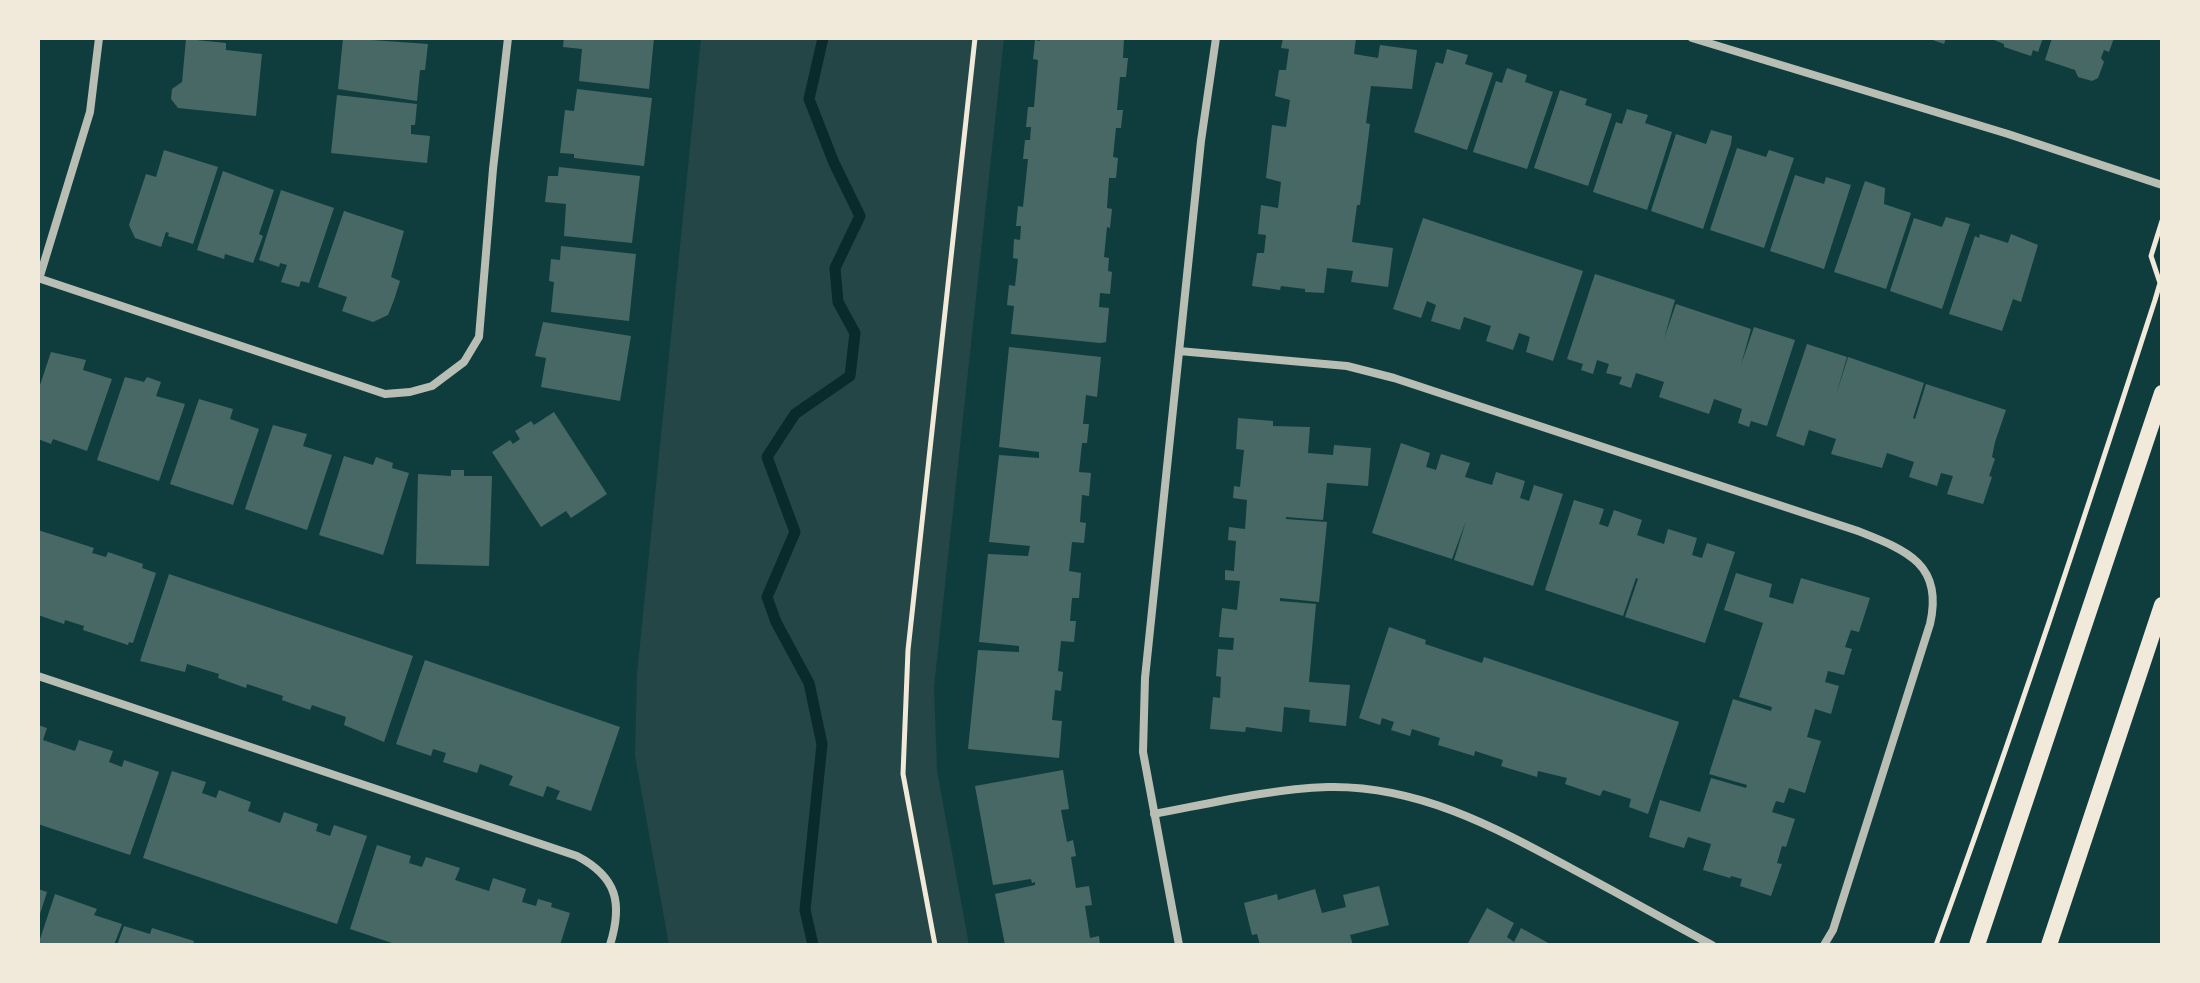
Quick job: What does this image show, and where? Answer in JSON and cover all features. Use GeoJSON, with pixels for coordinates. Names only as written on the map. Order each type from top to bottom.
{"type":"FeatureCollection","features":[{"type":"Feature","properties":{"kind":"main road"},"geometry":{"type":"LineString","coordinates":[[1977,945],[2162,393]]}},
{"type":"Feature","properties":{"kind":"main road"},"geometry":{"type":"LineString","coordinates":[[2049,945],[2162,605]]}},
{"type":"Feature","properties":{"kind":"street"},"geometry":{"type":"LineString","coordinates":[[99,38],[90,112],[39,278],[385,394],[432,386],[464,362],[479,337],[508,38]]}},
{"type":"Feature","properties":{"kind":"street"},"geometry":{"type":"LineString","coordinates":[[1179,945],[1143,752],[1145,678],[1201,141],[1216,38]]}},
{"type":"Feature","properties":{"kind":"street"},"geometry":{"type":"LineString","coordinates":[[1692,38],[1980,125],[2162,185]]}},
{"type":"Feature","properties":{"kind":"street"},"geometry":{"type":"LineString","coordinates":[[1179,351],[1347,366],[1394,378],[1858,531],[1897,546],[1920,563],[1928,574],[1935,605],[1833,930],[1824,945]]}},
{"type":"Feature","properties":{"kind":"street"},"geometry":{"type":"LineString","coordinates":[[38,676],[577,856],[600,870],[615,893],[618,911],[610,945]]}},
{"type":"Feature","properties":{"kind":"street"},"geometry":{"type":"LineString","coordinates":[[1154,814],[1282,791],[1329,787],[1364,789],[1442,806],[1477,818],[1514,837],[1712,945]]}},
{"type":"Feature","properties":{"kind":"path"},"geometry":{"type":"LineString","coordinates":[[935,945],[903,774],[908,650],[975,38]]}},
{"type":"Feature","properties":{"kind":"path"},"geometry":{"type":"LineString","coordinates":[[1936,945],[2073,552],[2155,300],[2160,283],[2151,256],[2162,221]]}},
{"type":"Feature","properties":{"kind":"shaded area"},"geometry":{"type":"Polygon","coordinates":[[[701,38],[1004,38],[934,687],[937,771],[969,945],[669,945],[635,756],[637,674],[701,38]]]}},
{"type":"Feature","properties":{"kind":"building"},"geometry":{"type":"Polygon","coordinates":[[[343,38],[428,44],[425,70],[420,70],[417,101],[338,89],[343,38]]]}},
{"type":"Feature","properties":{"kind":"building"},"geometry":{"type":"Polygon","coordinates":[[[564,38],[654,38],[649,89],[579,81],[582,49],[563,47],[564,38]]]}},
{"type":"Feature","properties":{"kind":"building"},"geometry":{"type":"Polygon","coordinates":[[[1040,38],[1124,38],[1123,58],[1128,58],[1126,77],[1120,77],[1117,110],[1123,110],[1121,128],[1116,128],[1113,157],[1118,158],[1116,178],[1109,178],[1107,208],[1112,209],[1104,257],[1109,258],[1108,271],[1112,272],[1110,294],[1100,293],[1099,307],[1109,308],[1106,342],[1011,334],[1014,306],[1007,305],[1009,285],[1015,286],[1018,259],[1013,258],[1014,239],[1020,240],[1021,226],[1016,226],[1018,206],[1023,207],[1028,159],[1023,159],[1025,140],[1030,140],[1031,127],[1026,127],[1028,107],[1034,107],[1038,60],[1033,59],[1035,40],[1040,41],[1040,38]]]}},
{"type":"Feature","properties":{"kind":"building"},"geometry":{"type":"Polygon","coordinates":[[[1283,38],[1356,38],[1354,54],[1378,58],[1380,45],[1417,50],[1412,89],[1371,86],[1366,123],[1370,124],[1352,242],[1393,248],[1388,287],[1351,282],[1353,271],[1327,268],[1324,293],[1281,286],[1280,290],[1252,286],[1257,253],[1264,253],[1266,235],[1258,234],[1261,205],[1278,208],[1281,182],[1266,178],[1272,125],[1286,127],[1290,100],[1275,96],[1279,70],[1286,70],[1289,49],[1281,48],[1283,38]]]}},
{"type":"Feature","properties":{"kind":"building"},"geometry":{"type":"Polygon","coordinates":[[[1927,38],[1946,38],[1944,44],[1927,38]]]}},
{"type":"Feature","properties":{"kind":"building"},"geometry":{"type":"Polygon","coordinates":[[[1989,38],[2043,38],[2038,52],[2033,50],[2031,56],[1989,38]]]}},
{"type":"Feature","properties":{"kind":"building"},"geometry":{"type":"Polygon","coordinates":[[[2052,38],[2114,38],[2109,52],[2104,50],[2101,58],[2104,62],[2098,78],[2092,81],[2078,77],[2075,70],[2045,60],[2052,38]]]}},
{"type":"Feature","properties":{"kind":"building"},"geometry":{"type":"Polygon","coordinates":[[[186,39],[226,43],[226,50],[262,54],[256,116],[178,108],[171,99],[172,89],[182,82],[186,39]]]}},
{"type":"Feature","properties":{"kind":"building"},"geometry":{"type":"Polygon","coordinates":[[[1447,49],[1468,55],[1465,64],[1493,73],[1467,150],[1414,132],[1436,62],[1443,64],[1447,49]]]}},
{"type":"Feature","properties":{"kind":"building"},"geometry":{"type":"Polygon","coordinates":[[[1507,68],[1527,75],[1525,82],[1553,92],[1527,169],[1473,152],[1496,81],[1502,83],[1507,68]]]}},
{"type":"Feature","properties":{"kind":"building"},"geometry":{"type":"Polygon","coordinates":[[[577,89],[652,98],[644,166],[574,158],[574,154],[560,153],[565,110],[574,111],[577,89]]]}},
{"type":"Feature","properties":{"kind":"building"},"geometry":{"type":"Polygon","coordinates":[[[1560,90],[1587,99],[1585,105],[1612,114],[1588,186],[1534,168],[1560,90]]]}},
{"type":"Feature","properties":{"kind":"building"},"geometry":{"type":"Polygon","coordinates":[[[337,95],[417,104],[411,134],[430,136],[427,163],[331,153],[337,95]]]}},
{"type":"Feature","properties":{"kind":"building"},"geometry":{"type":"Polygon","coordinates":[[[1627,109],[1648,115],[1645,123],[1672,132],[1647,210],[1593,192],[1616,122],[1622,124],[1627,109]]]}},
{"type":"Feature","properties":{"kind":"building"},"geometry":{"type":"Polygon","coordinates":[[[1711,130],[1732,136],[1703,229],[1651,211],[1676,134],[1706,144],[1711,130]]]}},
{"type":"Feature","properties":{"kind":"building"},"geometry":{"type":"Polygon","coordinates":[[[1737,148],[1766,157],[1769,150],[1794,158],[1764,248],[1710,230],[1737,148]]]}},
{"type":"Feature","properties":{"kind":"building"},"geometry":{"type":"Polygon","coordinates":[[[164,150],[218,167],[193,244],[168,236],[166,232],[161,247],[135,238],[129,225],[146,174],[156,177],[164,150]]]}},
{"type":"Feature","properties":{"kind":"building"},"geometry":{"type":"Polygon","coordinates":[[[559,167],[640,176],[632,243],[564,236],[566,204],[545,202],[548,176],[558,176],[559,167]]]}},
{"type":"Feature","properties":{"kind":"building"},"geometry":{"type":"Polygon","coordinates":[[[223,171],[274,190],[253,263],[225,254],[224,259],[197,250],[223,171]]]}},
{"type":"Feature","properties":{"kind":"building"},"geometry":{"type":"Polygon","coordinates":[[[1795,175],[1824,184],[1826,177],[1851,185],[1824,269],[1770,251],[1795,175]]]}},
{"type":"Feature","properties":{"kind":"building"},"geometry":{"type":"Polygon","coordinates":[[[1865,181],[1885,188],[1884,204],[1911,213],[1886,289],[1834,272],[1865,181]]]}},
{"type":"Feature","properties":{"kind":"building"},"geometry":{"type":"Polygon","coordinates":[[[281,190],[334,208],[309,283],[301,281],[299,287],[281,282],[287,265],[280,263],[279,267],[259,260],[281,190]]]}},
{"type":"Feature","properties":{"kind":"building"},"geometry":{"type":"Polygon","coordinates":[[[344,211],[404,231],[391,277],[400,281],[394,300],[388,315],[373,322],[342,311],[347,297],[318,287],[344,211]]]}},
{"type":"Feature","properties":{"kind":"building"},"geometry":{"type":"Polygon","coordinates":[[[1946,217],[1970,224],[1942,309],[1890,291],[1914,218],[1942,227],[1946,217]]]}},
{"type":"Feature","properties":{"kind":"building"},"geometry":{"type":"Polygon","coordinates":[[[1423,218],[1583,271],[1553,361],[1526,352],[1530,337],[1519,333],[1513,350],[1486,341],[1491,326],[1464,317],[1460,330],[1431,321],[1436,305],[1427,301],[1421,318],[1393,309],[1423,218]]]}},
{"type":"Feature","properties":{"kind":"building"},"geometry":{"type":"Polygon","coordinates":[[[1980,234],[2008,243],[2011,234],[2038,245],[2021,302],[2013,299],[2002,331],[1949,314],[1975,236],[1979,238],[1980,234]]]}},
{"type":"Feature","properties":{"kind":"building"},"geometry":{"type":"Polygon","coordinates":[[[561,246],[636,254],[629,321],[551,312],[554,282],[549,281],[551,259],[560,260],[561,246]]]}},
{"type":"Feature","properties":{"kind":"building"},"geometry":{"type":"Polygon","coordinates":[[[1595,274],[1675,300],[1664,339],[1676,304],[1751,329],[1741,365],[1754,327],[1795,340],[1767,426],[1751,421],[1749,427],[1738,423],[1742,409],[1714,399],[1709,414],[1659,397],[1664,382],[1636,373],[1631,388],[1619,384],[1622,377],[1606,373],[1609,364],[1597,360],[1593,374],[1581,370],[1583,364],[1567,359],[1595,274]]]}},
{"type":"Feature","properties":{"kind":"building"},"geometry":{"type":"Polygon","coordinates":[[[543,322],[631,336],[620,401],[541,387],[546,358],[535,356],[543,322]]]}},
{"type":"Feature","properties":{"kind":"building"},"geometry":{"type":"Polygon","coordinates":[[[1807,344],[1847,357],[1836,395],[1848,357],[1924,383],[1915,419],[1926,384],[2006,410],[1995,442],[1992,457],[1995,459],[1989,476],[1992,477],[1983,504],[1947,494],[1953,476],[1941,473],[1937,486],[1909,477],[1914,462],[1887,453],[1882,468],[1831,454],[1836,439],[1809,430],[1804,446],[1776,436],[1807,344]]]}},
{"type":"Feature","properties":{"kind":"building"},"geometry":{"type":"Polygon","coordinates":[[[1009,347],[1101,357],[1097,397],[1086,395],[1083,424],[1089,424],[1087,443],[1082,443],[1079,472],[1091,473],[1089,496],[1082,495],[1080,522],[1086,523],[1084,543],[1072,542],[1069,571],[1081,573],[1079,598],[1072,598],[1070,621],[1076,621],[1074,642],[1061,641],[1058,671],[1063,672],[1061,691],[1055,690],[1052,720],[1062,721],[1059,758],[968,749],[978,650],[1019,652],[1019,646],[979,642],[988,554],[1028,556],[1030,546],[989,542],[999,455],[1039,458],[1039,452],[999,447],[1009,347]]]}},
{"type":"Feature","properties":{"kind":"building"},"geometry":{"type":"Polygon","coordinates":[[[51,352],[86,360],[83,370],[112,379],[87,451],[53,439],[51,444],[38,439],[38,391],[51,352]]]}},
{"type":"Feature","properties":{"kind":"building"},"geometry":{"type":"Polygon","coordinates":[[[125,377],[144,382],[147,377],[161,382],[156,396],[185,404],[159,481],[97,460],[125,377]]]}},
{"type":"Feature","properties":{"kind":"building"},"geometry":{"type":"Polygon","coordinates":[[[199,399],[233,409],[230,419],[259,429],[233,505],[170,484],[199,399]]]}},
{"type":"Feature","properties":{"kind":"building"},"geometry":{"type":"Polygon","coordinates":[[[554,412],[607,494],[571,518],[566,511],[541,527],[492,452],[510,440],[513,444],[520,439],[515,431],[531,421],[534,425],[554,412]]]}},
{"type":"Feature","properties":{"kind":"building"},"geometry":{"type":"Polygon","coordinates":[[[1238,418],[1273,421],[1273,426],[1310,427],[1308,453],[1333,455],[1334,445],[1371,448],[1368,486],[1327,483],[1323,520],[1286,517],[1327,522],[1319,602],[1280,598],[1280,601],[1316,604],[1309,682],[1350,685],[1346,726],[1309,722],[1310,710],[1284,707],[1282,732],[1246,727],[1245,732],[1210,729],[1213,697],[1220,698],[1221,677],[1216,676],[1218,649],[1233,650],[1234,638],[1219,637],[1222,608],[1237,610],[1240,581],[1225,580],[1225,570],[1234,571],[1236,541],[1228,540],[1229,527],[1245,529],[1247,500],[1233,498],[1234,486],[1240,487],[1244,450],[1236,449],[1238,418]]]}},
{"type":"Feature","properties":{"kind":"building"},"geometry":{"type":"Polygon","coordinates":[[[273,425],[307,434],[303,446],[332,455],[307,530],[245,509],[273,425]]]}},
{"type":"Feature","properties":{"kind":"building"},"geometry":{"type":"Polygon","coordinates":[[[1401,443],[1430,453],[1426,467],[1436,470],[1441,454],[1470,463],[1465,477],[1492,485],[1496,472],[1525,481],[1520,498],[1529,501],[1534,485],[1563,494],[1533,586],[1454,560],[1466,521],[1452,559],[1372,533],[1401,443]]]}},
{"type":"Feature","properties":{"kind":"building"},"geometry":{"type":"Polygon","coordinates":[[[344,456],[373,465],[376,457],[393,463],[392,468],[409,473],[383,555],[319,535],[344,456]]]}},
{"type":"Feature","properties":{"kind":"building"},"geometry":{"type":"Polygon","coordinates":[[[451,470],[464,470],[464,476],[492,476],[489,566],[416,564],[418,474],[451,476],[451,470]]]}},
{"type":"Feature","properties":{"kind":"building"},"geometry":{"type":"Polygon","coordinates":[[[1574,500],[1604,509],[1599,524],[1608,527],[1614,510],[1642,520],[1637,535],[1664,544],[1668,529],[1697,538],[1692,555],[1702,558],[1707,543],[1735,552],[1705,643],[1625,617],[1636,578],[1623,616],[1545,590],[1574,500]]]}},
{"type":"Feature","properties":{"kind":"building"},"geometry":{"type":"Polygon","coordinates":[[[38,530],[94,548],[92,553],[106,557],[108,552],[143,564],[142,568],[156,573],[133,643],[129,642],[128,645],[83,630],[84,626],[65,620],[64,624],[38,615],[38,530]]]}},
{"type":"Feature","properties":{"kind":"building"},"geometry":{"type":"Polygon","coordinates":[[[1736,573],[1772,584],[1769,597],[1793,604],[1801,578],[1870,598],[1859,632],[1851,630],[1845,647],[1852,649],[1844,675],[1828,671],[1825,682],[1839,686],[1831,714],[1815,709],[1807,737],[1821,741],[1805,793],[1789,788],[1784,803],[1776,801],[1772,812],[1795,819],[1786,847],[1782,846],[1777,863],[1782,864],[1771,896],[1740,886],[1742,879],[1703,870],[1711,844],[1688,837],[1684,848],[1649,837],[1660,800],[1700,812],[1711,778],[1746,788],[1747,785],[1709,774],[1733,699],[1771,711],[1772,707],[1739,697],[1763,623],[1724,610],[1736,573]]]}},
{"type":"Feature","properties":{"kind":"building"},"geometry":{"type":"Polygon","coordinates":[[[169,574],[413,656],[384,742],[344,725],[346,717],[312,705],[310,710],[282,700],[283,696],[218,678],[219,674],[187,664],[185,672],[140,661],[169,574]]]}},
{"type":"Feature","properties":{"kind":"building"},"geometry":{"type":"Polygon","coordinates":[[[1389,627],[1426,640],[1425,644],[1482,663],[1484,657],[1679,722],[1648,814],[1629,807],[1631,799],[1603,790],[1600,796],[1565,784],[1567,778],[1538,771],[1537,777],[1501,766],[1503,760],[1475,751],[1474,756],[1438,745],[1440,738],[1412,729],[1410,736],[1391,730],[1394,722],[1382,718],[1380,725],[1359,718],[1389,627]]]}},
{"type":"Feature","properties":{"kind":"building"},"geometry":{"type":"Polygon","coordinates":[[[425,660],[620,727],[591,811],[556,799],[560,791],[547,786],[543,797],[509,785],[513,776],[480,764],[477,773],[443,762],[446,753],[433,749],[431,756],[396,744],[425,660]]]}},
{"type":"Feature","properties":{"kind":"building"},"geometry":{"type":"Polygon","coordinates":[[[38,725],[47,728],[43,740],[75,751],[79,740],[113,751],[109,762],[122,767],[124,760],[159,772],[130,855],[38,824],[38,725]]]}},
{"type":"Feature","properties":{"kind":"building"},"geometry":{"type":"Polygon","coordinates":[[[1063,770],[1069,809],[1061,810],[1067,842],[1073,840],[1076,856],[1071,857],[1076,888],[1089,886],[1092,905],[1085,906],[1090,938],[1099,936],[1100,945],[1005,945],[995,894],[1035,885],[1035,882],[1032,883],[1031,879],[993,885],[975,786],[1063,770]]]}},
{"type":"Feature","properties":{"kind":"building"},"geometry":{"type":"Polygon","coordinates":[[[172,771],[206,782],[202,793],[216,798],[219,790],[251,802],[248,811],[280,823],[284,812],[318,824],[316,831],[330,836],[334,825],[367,836],[337,924],[143,858],[172,771]]]}},
{"type":"Feature","properties":{"kind":"building"},"geometry":{"type":"Polygon","coordinates":[[[377,845],[411,856],[409,863],[422,867],[426,857],[460,868],[455,880],[489,891],[493,878],[526,889],[522,902],[536,906],[538,899],[552,903],[551,907],[570,913],[560,945],[398,945],[350,929],[377,845]]]}},
{"type":"Feature","properties":{"kind":"building"},"geometry":{"type":"Polygon","coordinates":[[[1379,886],[1389,925],[1350,935],[1353,945],[1260,945],[1257,934],[1252,935],[1244,903],[1277,894],[1278,900],[1315,889],[1322,913],[1346,907],[1343,895],[1379,886]]]}},
{"type":"Feature","properties":{"kind":"building"},"geometry":{"type":"Polygon","coordinates":[[[38,889],[47,892],[39,917],[38,917],[38,889]]]}},
{"type":"Feature","properties":{"kind":"building"},"geometry":{"type":"Polygon","coordinates":[[[55,894],[97,909],[94,915],[122,924],[114,945],[38,945],[55,894]]]}},
{"type":"Feature","properties":{"kind":"building"},"geometry":{"type":"Polygon","coordinates":[[[1487,908],[1514,923],[1507,937],[1514,942],[1521,928],[1552,945],[1467,945],[1487,908]]]}},
{"type":"Feature","properties":{"kind":"building"},"geometry":{"type":"Polygon","coordinates":[[[124,926],[150,934],[152,928],[194,941],[193,945],[117,945],[124,926]]]}},
{"type":"Feature","properties":{"kind":"waterway"},"geometry":{"type":"LineString","coordinates":[[813,945],[805,910],[822,744],[809,683],[776,622],[767,597],[795,532],[767,457],[795,414],[850,376],[855,333],[838,302],[835,268],[860,216],[834,163],[809,99],[823,38]]}}]}
